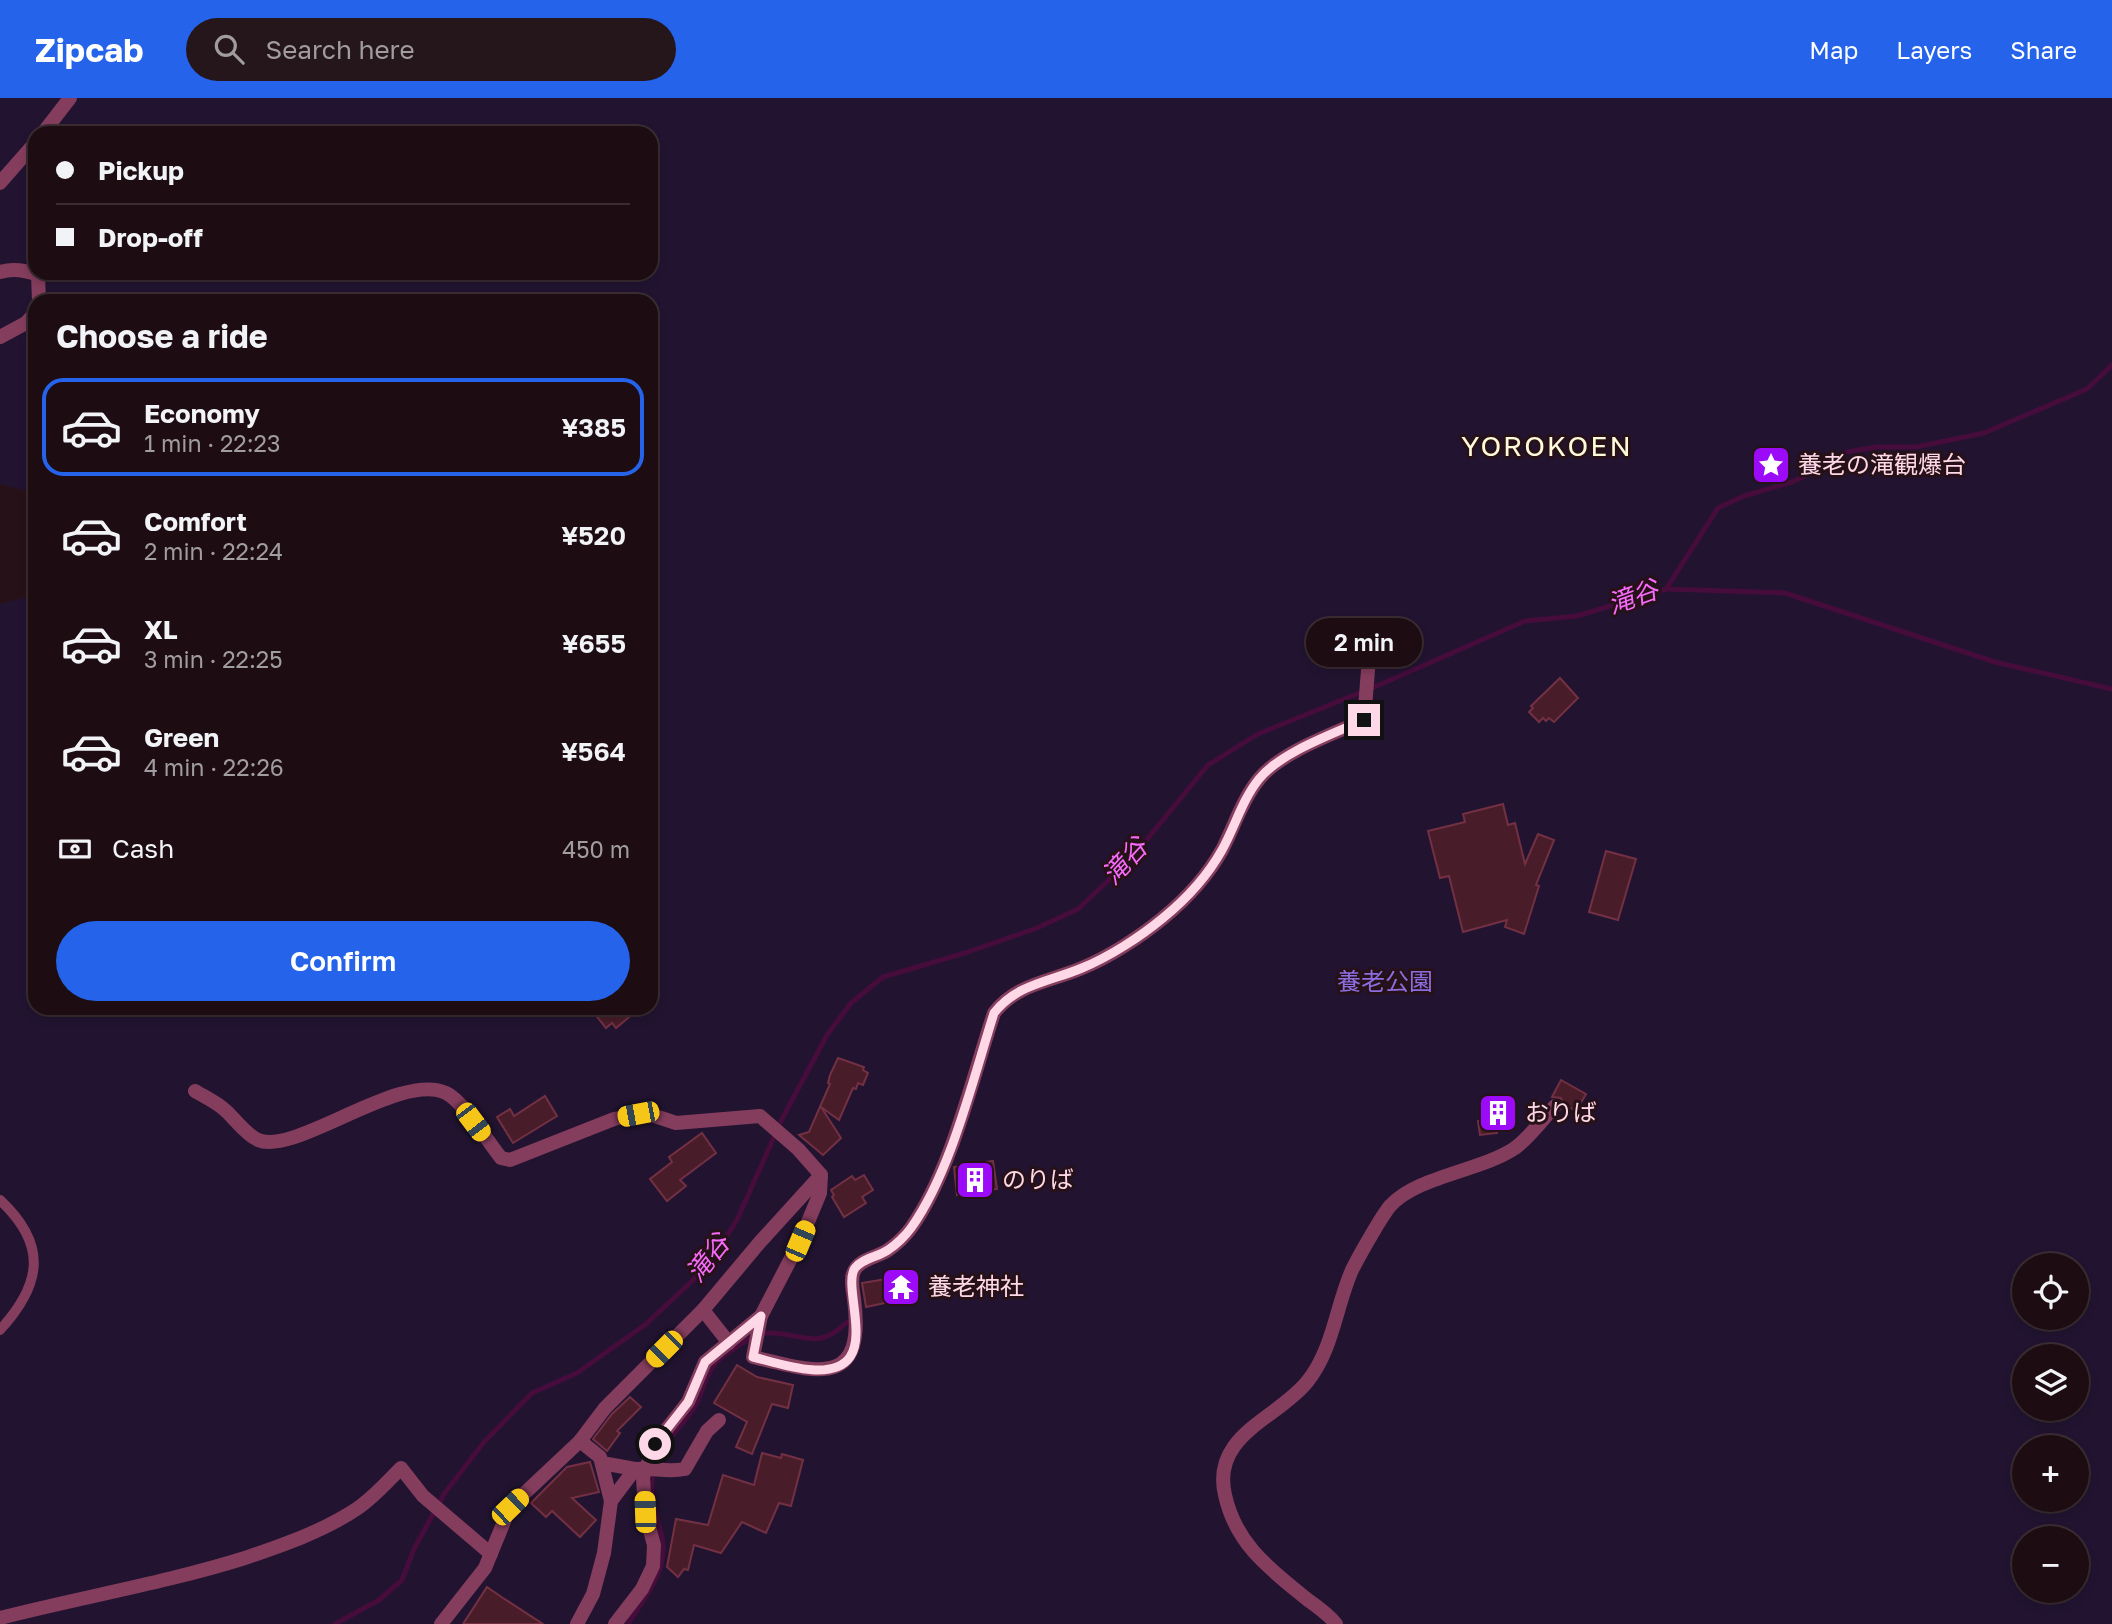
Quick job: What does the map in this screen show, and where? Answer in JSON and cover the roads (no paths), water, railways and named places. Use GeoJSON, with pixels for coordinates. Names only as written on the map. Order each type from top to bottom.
{"type":"FeatureCollection","features":[{"type":"Feature","properties":{"kind":"street"},"geometry":{"type":"LineString","coordinates":[[49,126],[71,98]]}},
{"type":"Feature","properties":{"kind":"street"},"geometry":{"type":"LineString","coordinates":[[0,183],[28,151]]}},
{"type":"Feature","properties":{"kind":"street"},"geometry":{"type":"LineString","coordinates":[[0,272],[28,270]]}},
{"type":"Feature","properties":{"kind":"street"},"geometry":{"type":"LineString","coordinates":[[0,337],[28,321]]}},
{"type":"Feature","properties":{"kind":"street"},"geometry":{"type":"LineString","coordinates":[[195,1091],[225,1109],[259,1140],[267,1141],[300,1134],[404,1094],[426,1090],[446,1093],[459,1104],[501,1158],[510,1160],[602,1123],[638,1114],[676,1122],[760,1116],[798,1149],[821,1175],[820,1193],[800,1241],[761,1316],[753,1357],[813,1371],[837,1366],[850,1357],[856,1336],[852,1280],[855,1269],[888,1250],[910,1230],[929,1199],[948,1153],[994,1013],[1005,999],[1019,990],[1084,967],[1163,918],[1196,886],[1221,852],[1258,780],[1273,766],[1304,748],[1364,720],[1368,670]]}},
{"type":"Feature","properties":{"kind":"street"},"geometry":{"type":"LineString","coordinates":[[1336,1624],[1258,1559],[1238,1532],[1224,1493],[1224,1474],[1234,1444],[1294,1397],[1309,1380],[1337,1319],[1352,1270],[1391,1205],[1427,1184],[1514,1149],[1555,1106]]}},
{"type":"Feature","properties":{"kind":"street"},"geometry":{"type":"LineString","coordinates":[[441,1624],[478,1577],[491,1554],[510,1507],[580,1441],[605,1408],[703,1310],[821,1175]]}},
{"type":"Feature","properties":{"kind":"street"},"geometry":{"type":"LineString","coordinates":[[703,1310],[729,1343]]}},
{"type":"Feature","properties":{"kind":"street"},"geometry":{"type":"LineString","coordinates":[[615,1624],[642,1589],[653,1566],[654,1545],[645,1512],[643,1477],[655,1444],[688,1402],[705,1362],[761,1316]]}},
{"type":"Feature","properties":{"kind":"street"},"geometry":{"type":"LineString","coordinates":[[601,1463],[670,1473],[685,1469],[707,1431],[719,1420]]}},
{"type":"Feature","properties":{"kind":"street"},"geometry":{"type":"LineString","coordinates":[[577,1624],[593,1594],[604,1553],[611,1501],[600,1457],[580,1441]]}},
{"type":"Feature","properties":{"kind":"street"},"geometry":{"type":"LineString","coordinates":[[0,1618],[69,1600],[188,1575],[290,1542],[357,1509],[375,1496],[401,1468],[423,1496],[491,1554]]}},
{"type":"Feature","properties":{"kind":"street"},"geometry":{"type":"LineString","coordinates":[[611,1501],[648,1469]]}},
{"type":"Feature","properties":{"kind":"lane"},"geometry":{"type":"LineString","coordinates":[[0,1200],[16,1215],[34,1249],[33,1281],[17,1312],[0,1330]]}},
{"type":"Feature","properties":{"kind":"waterway","name":"滝谷"},"geometry":{"type":"LineString","coordinates":[[335,1624],[379,1600],[402,1580],[414,1549],[444,1494],[484,1442],[532,1393],[577,1373],[646,1324],[706,1268],[737,1220],[782,1119],[827,1035],[851,1003],[883,977],[1037,928],[1078,909],[1130,860],[1208,765],[1258,734],[1525,621],[1577,616],[1666,589],[1718,508],[1744,496],[1792,482],[1847,452],[1876,447],[1916,447],[1984,433],[2087,389],[2112,365]]}},
{"type":"Feature","properties":{"kind":"waterway"},"geometry":{"type":"LineString","coordinates":[[1666,589],[1785,593],[1995,662],[2112,689]]}},
{"type":"Feature","properties":{"kind":"waterway"},"geometry":{"type":"LineString","coordinates":[[628,1624],[654,1583],[662,1561],[662,1537],[652,1494],[657,1458],[694,1408],[714,1365],[757,1335],[773,1333],[820,1338],[837,1331],[847,1322]]}},
{"type":"Feature","properties":{"kind":"place","name":"養老の滝観爆台"},"geometry":{"type":"Point","coordinates":[1771,465]}},
{"type":"Feature","properties":{"kind":"place","name":"おりば"},"geometry":{"type":"Point","coordinates":[1498,1113]}},
{"type":"Feature","properties":{"kind":"place","name":"のりば"},"geometry":{"type":"Point","coordinates":[975,1180]}},
{"type":"Feature","properties":{"kind":"place","name":"養老神社"},"geometry":{"type":"Point","coordinates":[901,1287]}},
{"type":"Feature","properties":{"kind":"district","name":"YOROKOEN"},"geometry":{"type":"Point","coordinates":[1547,446]}},
{"type":"Feature","properties":{"kind":"park label","name":"養老公園"},"geometry":{"type":"Point","coordinates":[1385,982]}}]}
